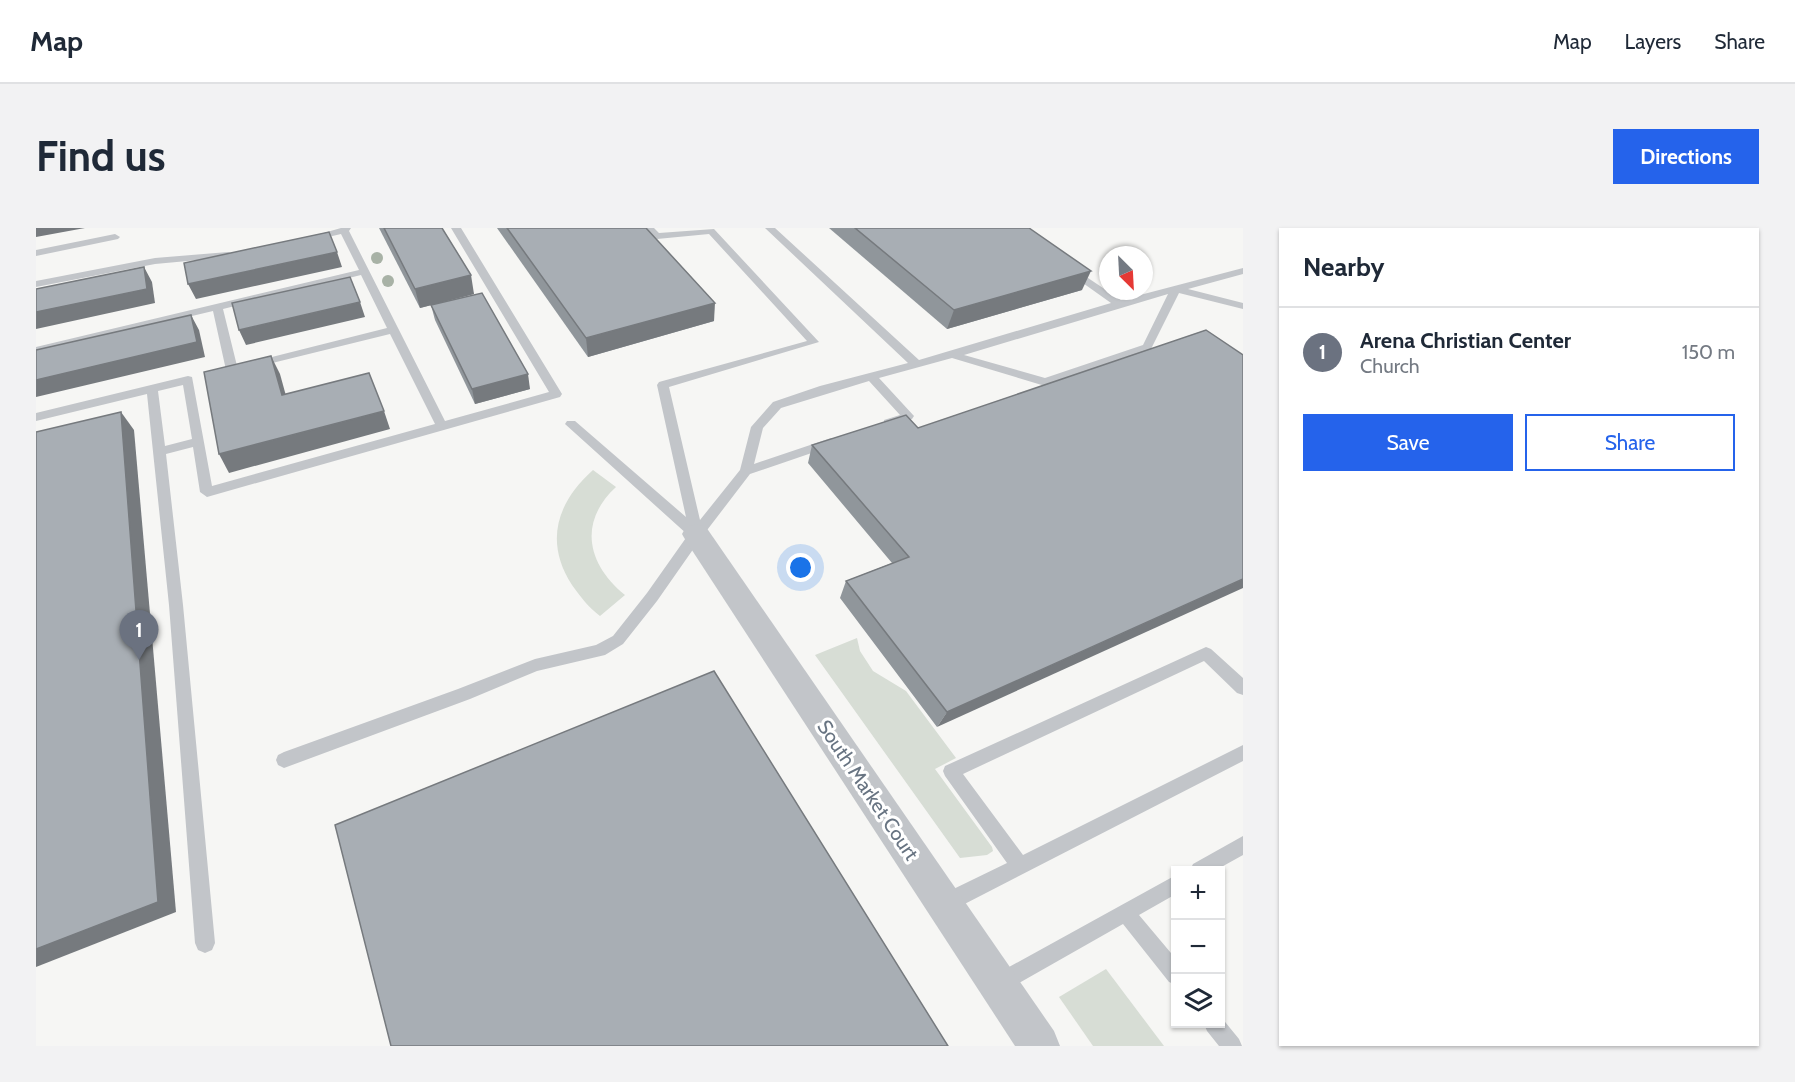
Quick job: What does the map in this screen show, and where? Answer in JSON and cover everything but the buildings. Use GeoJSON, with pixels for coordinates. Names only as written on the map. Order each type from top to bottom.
{"type":"FeatureCollection","features":[{"type":"Feature","properties":{"kind":"street","name":"South Market Court"},"geometry":{"type":"LineString","coordinates":[[696,534],[1039,1046]]}},
{"type":"Feature","properties":{"kind":"lane"},"geometry":{"type":"LineString","coordinates":[[36,417],[194,379],[199,441],[207,492],[556,394],[456,228]]}},
{"type":"Feature","properties":{"kind":"lane"},"geometry":{"type":"LineString","coordinates":[[649,228],[657,236],[711,231],[814,342],[663,385],[696,534]]}},
{"type":"Feature","properties":{"kind":"lane"},"geometry":{"type":"LineString","coordinates":[[770,228],[917,365]]}},
{"type":"Feature","properties":{"kind":"lane"},"geometry":{"type":"LineString","coordinates":[[299,240],[345,229],[363,272],[442,426]]}},
{"type":"Feature","properties":{"kind":"lane"},"geometry":{"type":"LineString","coordinates":[[36,253],[114,237]]}},
{"type":"Feature","properties":{"kind":"lane"},"geometry":{"type":"LineString","coordinates":[[36,284],[155,261],[243,252]]}},
{"type":"Feature","properties":{"kind":"lane"},"geometry":{"type":"LineString","coordinates":[[1061,263],[1119,304]]}},
{"type":"Feature","properties":{"kind":"lane"},"geometry":{"type":"LineString","coordinates":[[285,760],[464,694],[535,665],[600,651],[618,640],[652,597],[696,534],[746,471],[757,427],[777,405],[871,376],[952,356],[1119,304],[1243,271]]}},
{"type":"Feature","properties":{"kind":"lane"},"geometry":{"type":"LineString","coordinates":[[36,350],[363,272]]}},
{"type":"Feature","properties":{"kind":"lane"},"geometry":{"type":"LineString","coordinates":[[952,356],[1045,382],[1147,347],[1176,289]]}},
{"type":"Feature","properties":{"kind":"lane"},"geometry":{"type":"LineString","coordinates":[[1176,289],[1243,306]]}},
{"type":"Feature","properties":{"kind":"lane"},"geometry":{"type":"LineString","coordinates":[[217,307],[226,371],[392,330]]}},
{"type":"Feature","properties":{"kind":"lane"},"geometry":{"type":"LineString","coordinates":[[871,376],[908,416],[875,427]]}},
{"type":"Feature","properties":{"kind":"lane"},"geometry":{"type":"LineString","coordinates":[[152,389],[176,605],[205,943]]}},
{"type":"Feature","properties":{"kind":"lane"},"geometry":{"type":"LineString","coordinates":[[571,424],[696,534]]}},
{"type":"Feature","properties":{"kind":"lane"},"geometry":{"type":"LineString","coordinates":[[746,471],[843,438]]}},
{"type":"Feature","properties":{"kind":"lane"},"geometry":{"type":"LineString","coordinates":[[159,452],[199,441]]}},
{"type":"Feature","properties":{"kind":"lane"},"geometry":{"type":"LineString","coordinates":[[1020,866],[951,771],[1206,653],[1243,688]]}},
{"type":"Feature","properties":{"kind":"lane"},"geometry":{"type":"LineString","coordinates":[[944,904],[1243,753]]}},
{"type":"Feature","properties":{"kind":"lane"},"geometry":{"type":"LineString","coordinates":[[1206,866],[1243,845]]}},
{"type":"Feature","properties":{"kind":"lane"},"geometry":{"type":"LineString","coordinates":[[998,984],[1171,887]]}},
{"type":"Feature","properties":{"kind":"lane"},"geometry":{"type":"LineString","coordinates":[[1125,912],[1175,974]]}},
{"type":"Feature","properties":{"kind":"lane"},"geometry":{"type":"LineString","coordinates":[[1218,1028],[1232,1046]]}},
{"type":"Feature","properties":{"kind":"shaded area"},"geometry":{"type":"Polygon","coordinates":[[[593,470],[616,487],[604,500],[596,514],[592,528],[595,556],[612,583],[625,595],[600,616],[572,585],[563,569],[558,553],[557,538],[558,523],[563,509],[581,482],[593,470]]]}},
{"type":"Feature","properties":{"kind":"shaded area"},"geometry":{"type":"Polygon","coordinates":[[[857,638],[860,651],[873,671],[906,691],[956,758],[935,769],[992,847],[993,851],[987,855],[960,858],[815,655],[857,638]]]}},
{"type":"Feature","properties":{"kind":"shaded area"},"geometry":{"type":"Polygon","coordinates":[[[1106,969],[1164,1046],[1093,1046],[1059,997],[1106,969]]]}},
{"type":"Feature","properties":{"kind":"place","name":"Arena Christian Center"},"geometry":{"type":"Point","coordinates":[139,660]}}]}
